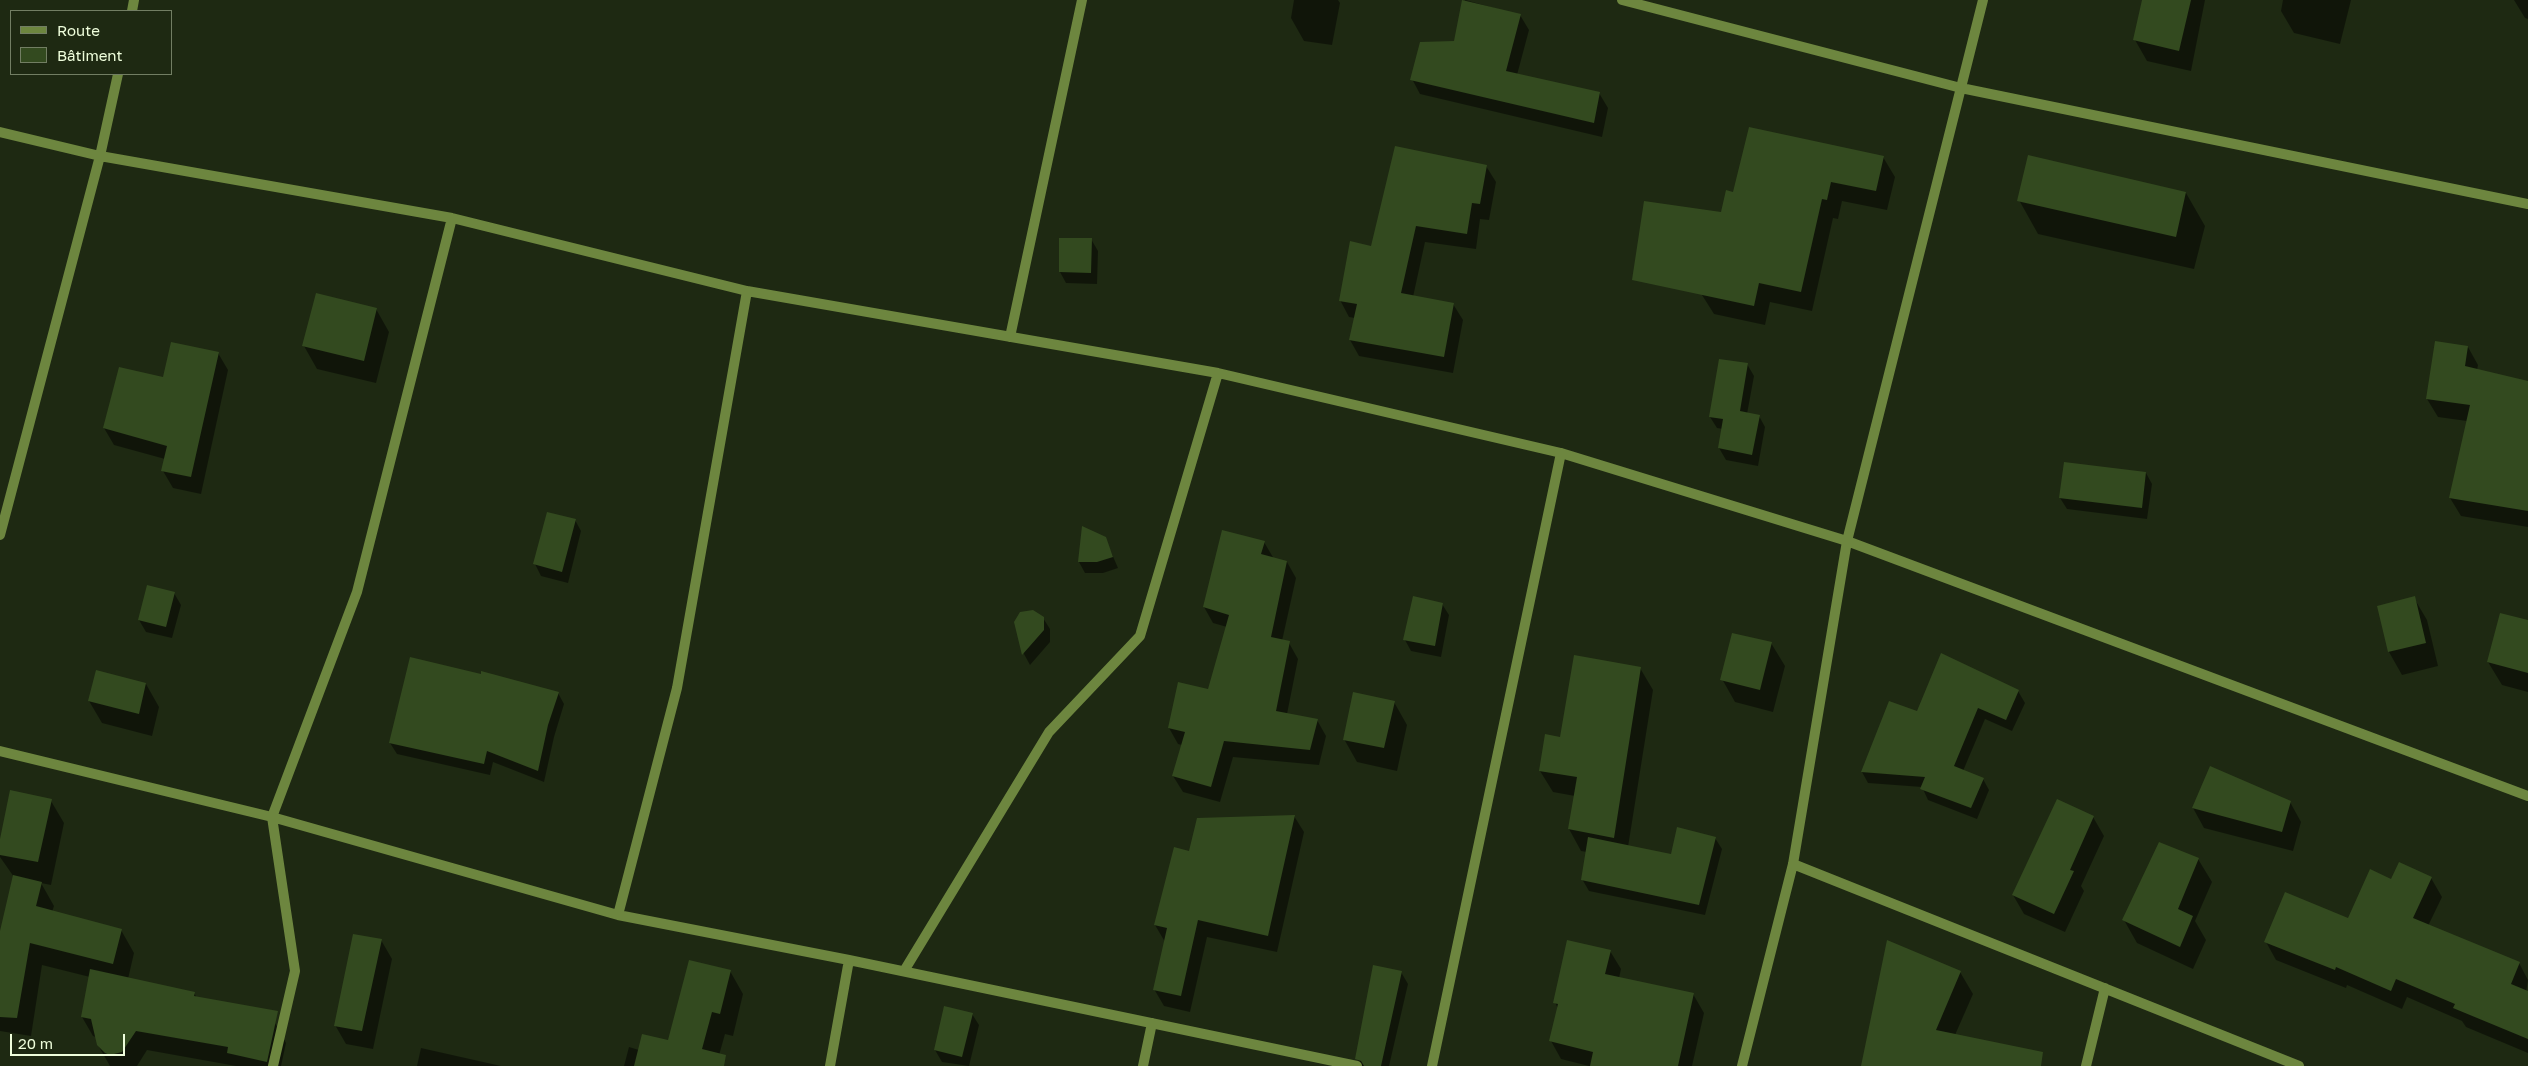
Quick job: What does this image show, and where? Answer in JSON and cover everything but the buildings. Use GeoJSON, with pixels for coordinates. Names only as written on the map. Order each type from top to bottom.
{"type":"FeatureCollection","features":[{"type":"Feature","properties":{"kind":"street"},"geometry":{"type":"LineString","coordinates":[[1010,337],[1082,0]]}},
{"type":"Feature","properties":{"kind":"street"},"geometry":{"type":"LineString","coordinates":[[1622,0],[1961,88],[2528,204]]}},
{"type":"Feature","properties":{"kind":"street"},"geometry":{"type":"LineString","coordinates":[[1742,1066],[1793,864],[1847,541],[1983,0]]}},
{"type":"Feature","properties":{"kind":"street"},"geometry":{"type":"LineString","coordinates":[[0,535],[100,156],[118,75]]}},
{"type":"Feature","properties":{"kind":"street"},"geometry":{"type":"LineString","coordinates":[[0,132],[100,156],[452,218],[747,291],[1218,373],[1561,453],[1847,541],[2528,796]]}},
{"type":"Feature","properties":{"kind":"street"},"geometry":{"type":"LineString","coordinates":[[273,1066],[295,971],[272,817],[357,592],[452,218]]}},
{"type":"Feature","properties":{"kind":"street"},"geometry":{"type":"LineString","coordinates":[[618,915],[677,688],[747,291]]}},
{"type":"Feature","properties":{"kind":"street"},"geometry":{"type":"LineString","coordinates":[[904,971],[1048,732],[1140,636],[1218,373]]}},
{"type":"Feature","properties":{"kind":"street"},"geometry":{"type":"LineString","coordinates":[[1432,1066],[1561,453]]}},
{"type":"Feature","properties":{"kind":"street"},"geometry":{"type":"LineString","coordinates":[[0,751],[272,817],[618,915],[904,971],[1357,1066]]}},
{"type":"Feature","properties":{"kind":"street"},"geometry":{"type":"LineString","coordinates":[[1793,864],[2299,1066]]}},
{"type":"Feature","properties":{"kind":"street"},"geometry":{"type":"LineString","coordinates":[[830,1066],[849,960]]}},
{"type":"Feature","properties":{"kind":"street"},"geometry":{"type":"LineString","coordinates":[[2086,1066],[2105,988]]}},
{"type":"Feature","properties":{"kind":"street"},"geometry":{"type":"LineString","coordinates":[[1143,1066],[1152,1023]]}}]}
